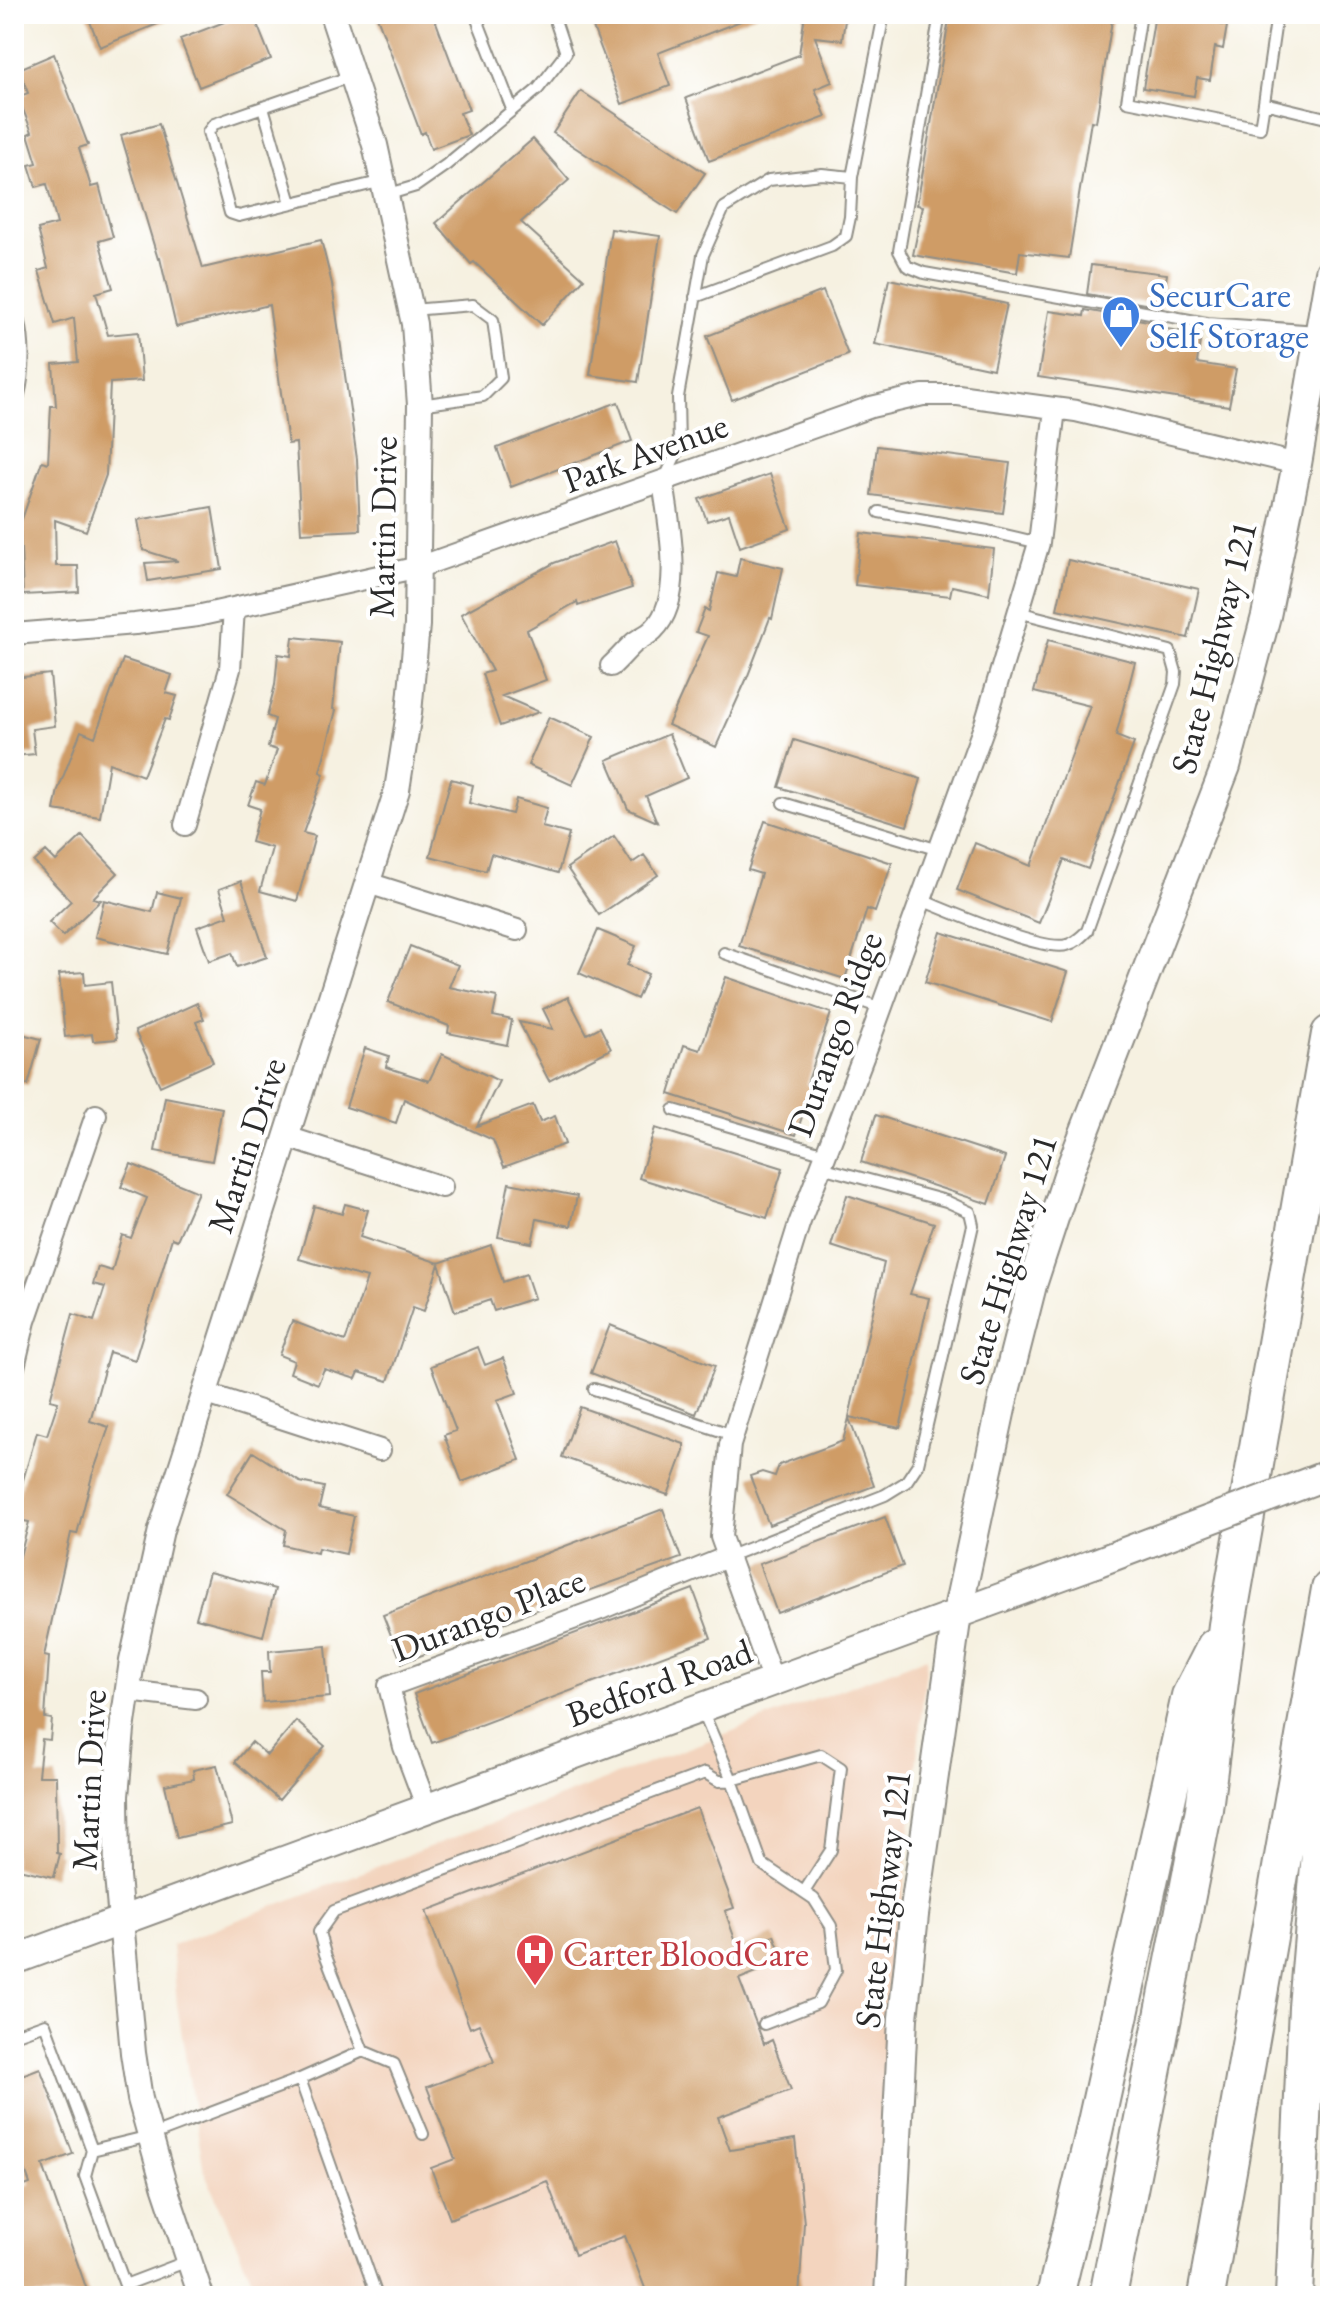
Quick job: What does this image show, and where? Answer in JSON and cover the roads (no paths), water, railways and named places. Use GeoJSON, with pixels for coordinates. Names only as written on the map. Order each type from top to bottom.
{"type":"FeatureCollection","features":[{"type":"Feature","properties":{"kind":"highway"},"geometry":{"type":"LineString","coordinates":[[1108,2296],[1204,1809],[1227,1625],[1330,1034]]}},
{"type":"Feature","properties":{"kind":"highway"},"geometry":{"type":"LineString","coordinates":[[1206,2296],[1330,1589]]}},
{"type":"Feature","properties":{"kind":"highway"},"geometry":{"type":"LineString","coordinates":[[1055,2296],[1190,1696],[1227,1625]]}},
{"type":"Feature","properties":{"kind":"highway"},"geometry":{"type":"LineString","coordinates":[[1294,2296],[1307,2007],[1330,1735]]}},
{"type":"Feature","properties":{"kind":"main road","name":"State Highway 121"},"geometry":{"type":"LineString","coordinates":[[889,2296],[905,2003],[914,1915],[957,1614],[1003,1399],[1032,1285],[1069,1172],[1226,766],[1266,616],[1297,464],[1330,272]]}},
{"type":"Feature","properties":{"kind":"main road","name":"Bedford Road"},"geometry":{"type":"LineString","coordinates":[[14,1960],[1330,1474]]}},
{"type":"Feature","properties":{"kind":"street","name":"Martin Drive"},"geometry":{"type":"LineString","coordinates":[[201,2296],[150,2136],[136,2068],[120,1921],[116,1796],[128,1691],[161,1530],[397,790],[414,670],[419,567],[420,405],[411,310],[375,145],[332,14]]}},
{"type":"Feature","properties":{"kind":"street"},"geometry":{"type":"LineString","coordinates":[[14,319],[18,381],[14,394]]}},
{"type":"Feature","properties":{"kind":"street","name":"Park Avenue"},"geometry":{"type":"LineString","coordinates":[[14,634],[135,624],[234,609],[419,567],[871,407],[923,395],[958,395],[1076,411],[1297,464]]}},
{"type":"Feature","properties":{"kind":"street","name":"Durango Ridge"},"geometry":{"type":"LineString","coordinates":[[773,1681],[721,1537],[730,1445],[799,1224],[985,724],[1039,543],[1055,409]]}},
{"type":"Feature","properties":{"kind":"street"},"geometry":{"type":"LineString","coordinates":[[611,666],[636,641],[653,632],[662,620],[673,563],[663,481]]}},
{"type":"Feature","properties":{"kind":"street"},"geometry":{"type":"LineString","coordinates":[[185,825],[230,669],[234,609]]}},
{"type":"Feature","properties":{"kind":"street"},"geometry":{"type":"LineString","coordinates":[[368,883],[517,930]]}},
{"type":"Feature","properties":{"kind":"street"},"geometry":{"type":"LineString","coordinates":[[14,1367],[20,1319],[96,1115]]}},
{"type":"Feature","properties":{"kind":"street"},"geometry":{"type":"LineString","coordinates":[[287,1137],[442,1187]]}},
{"type":"Feature","properties":{"kind":"street"},"geometry":{"type":"LineString","coordinates":[[204,1393],[380,1450]]}},
{"type":"Feature","properties":{"kind":"street","name":"Durango Place"},"geometry":{"type":"LineString","coordinates":[[427,1808],[404,1747],[389,1686],[603,1608],[727,1557]]}},
{"type":"Feature","properties":{"kind":"street"},"geometry":{"type":"LineString","coordinates":[[128,1691],[196,1699]]}},
{"type":"Feature","properties":{"kind":"lane"},"geometry":{"type":"LineString","coordinates":[[475,14],[512,109]]}},
{"type":"Feature","properties":{"kind":"lane"},"geometry":{"type":"LineString","coordinates":[[352,76],[214,124],[208,132],[230,213],[239,216],[291,203],[416,186],[538,89],[566,53],[553,14]]}},
{"type":"Feature","properties":{"kind":"lane"},"geometry":{"type":"LineString","coordinates":[[695,297],[832,246],[846,236],[852,177],[884,14]]}},
{"type":"Feature","properties":{"kind":"lane"},"geometry":{"type":"LineString","coordinates":[[940,14],[899,251],[907,266],[924,273],[1207,323],[1320,332]]}},
{"type":"Feature","properties":{"kind":"lane"},"geometry":{"type":"LineString","coordinates":[[1141,14],[1127,101],[1260,128],[1277,14]]}},
{"type":"Feature","properties":{"kind":"lane"},"geometry":{"type":"LineString","coordinates":[[1264,103],[1330,119]]}},
{"type":"Feature","properties":{"kind":"lane"},"geometry":{"type":"LineString","coordinates":[[263,107],[291,203]]}},
{"type":"Feature","properties":{"kind":"lane"},"geometry":{"type":"LineString","coordinates":[[663,481],[679,448],[678,397],[703,255],[724,208],[769,180],[822,174],[852,177]]}},
{"type":"Feature","properties":{"kind":"lane"},"geometry":{"type":"LineString","coordinates":[[411,310],[473,305],[493,320],[501,378],[483,396],[420,405]]}},
{"type":"Feature","properties":{"kind":"lane"},"geometry":{"type":"LineString","coordinates":[[879,512],[1039,543]]}},
{"type":"Feature","properties":{"kind":"lane"},"geometry":{"type":"LineString","coordinates":[[921,900],[1043,945],[1065,946],[1077,941],[1087,931],[1175,684],[1176,672],[1170,651],[1018,612]]}},
{"type":"Feature","properties":{"kind":"lane"},"geometry":{"type":"LineString","coordinates":[[783,803],[939,850]]}},
{"type":"Feature","properties":{"kind":"lane"},"geometry":{"type":"LineString","coordinates":[[724,953],[881,1008]]}},
{"type":"Feature","properties":{"kind":"lane"},"geometry":{"type":"LineString","coordinates":[[674,1110],[946,1201],[970,1212],[973,1225],[918,1464],[906,1482],[885,1495],[727,1557]]}},
{"type":"Feature","properties":{"kind":"lane"},"geometry":{"type":"LineString","coordinates":[[594,1389],[733,1435]]}},
{"type":"Feature","properties":{"kind":"lane"},"geometry":{"type":"LineString","coordinates":[[701,1708],[732,1780],[762,1864],[814,1899],[831,1926],[836,1970],[818,2003],[764,2024]]}},
{"type":"Feature","properties":{"kind":"lane"},"geometry":{"type":"LineString","coordinates":[[423,2134],[394,2064],[363,2051],[319,1932],[334,1911],[705,1773],[719,1781],[732,1780],[821,1755],[841,1768],[831,1850],[804,1892]]}},
{"type":"Feature","properties":{"kind":"lane"},"geometry":{"type":"LineString","coordinates":[[14,2035],[45,2024],[92,2150],[85,2176],[129,2296]]}},
{"type":"Feature","properties":{"kind":"lane"},"geometry":{"type":"LineString","coordinates":[[92,2150],[150,2136],[300,2079],[363,2051]]}},
{"type":"Feature","properties":{"kind":"lane"},"geometry":{"type":"LineString","coordinates":[[300,2079],[377,2296]]}},
{"type":"Feature","properties":{"kind":"lane"},"geometry":{"type":"LineString","coordinates":[[125,2285],[188,2261]]}},
{"type":"Feature","properties":{"kind":"place","name":"SecurCare Self Storage"},"geometry":{"type":"Point","coordinates":[1121,349]}},
{"type":"Feature","properties":{"kind":"place","name":"Carter BloodCare"},"geometry":{"type":"Point","coordinates":[535,1987]}}]}
